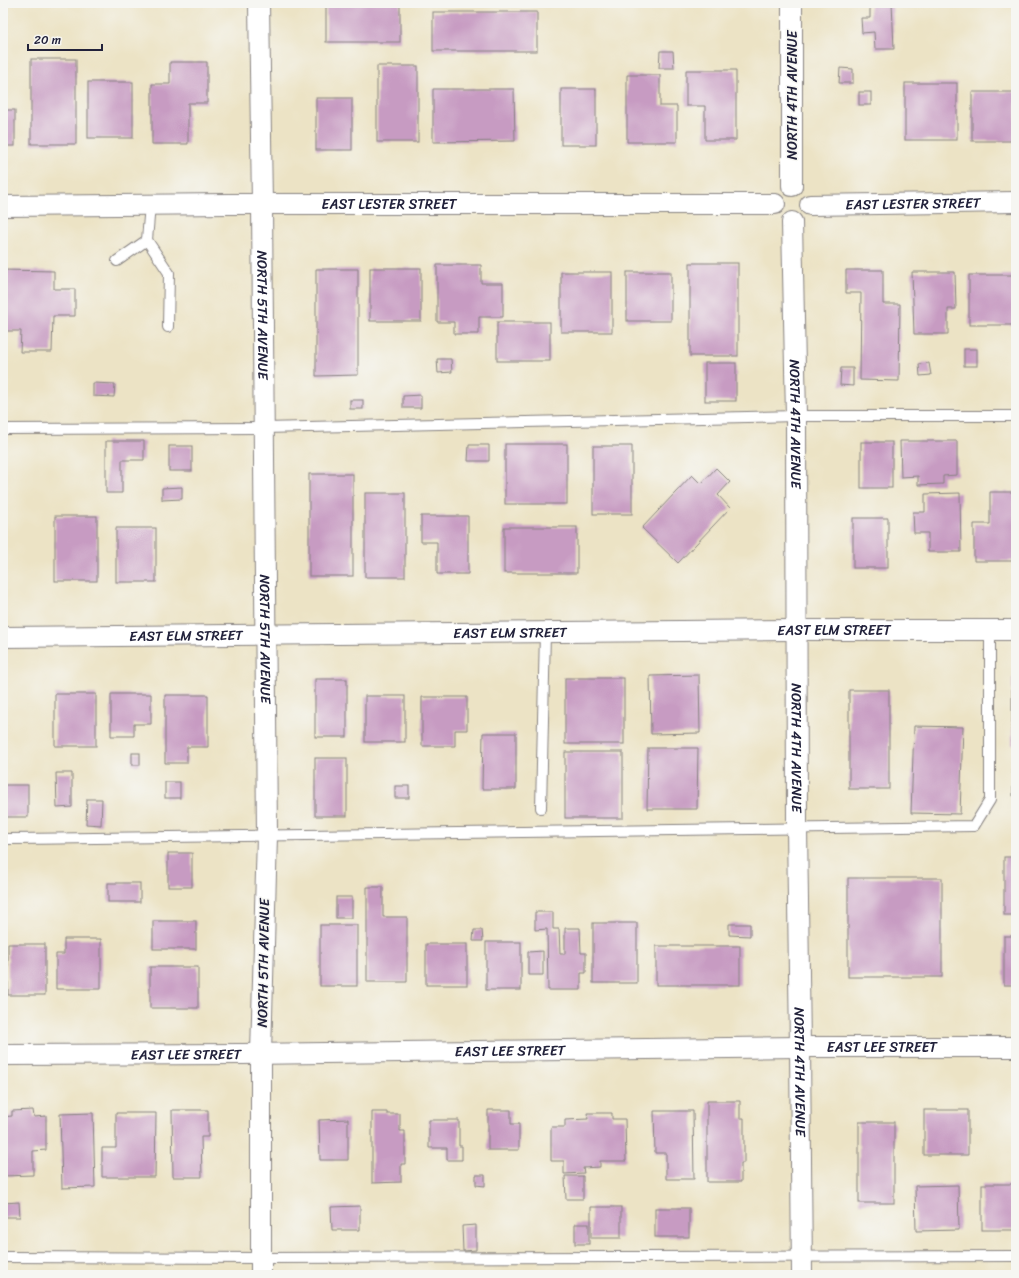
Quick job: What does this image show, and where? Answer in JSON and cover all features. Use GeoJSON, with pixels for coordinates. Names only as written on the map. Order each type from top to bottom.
{"type":"FeatureCollection","features":[{"type":"Feature","properties":{"kind":"street","name":"NORTH 5TH AVENUE"},"geometry":{"type":"LineString","coordinates":[[259,3],[264,428],[266,836],[261,1053],[261,1267]]}},
{"type":"Feature","properties":{"kind":"street","name":"NORTH 4TH AVENUE"},"geometry":{"type":"LineString","coordinates":[[792,3],[792,186]]}},
{"type":"Feature","properties":{"kind":"street"},"geometry":{"type":"LineString","coordinates":[[792,186],[804,190],[808,195],[810,205],[808,212],[804,217],[792,222],[781,218],[777,213],[775,204],[777,195],[781,190],[792,186]]}},
{"type":"Feature","properties":{"kind":"street","name":"EAST LESTER STREET"},"geometry":{"type":"LineString","coordinates":[[810,205],[1016,202]]}},
{"type":"Feature","properties":{"kind":"street","name":"EAST LESTER STREET"},"geometry":{"type":"LineString","coordinates":[[3,206],[262,204],[775,204]]}},
{"type":"Feature","properties":{"kind":"street","name":"NORTH 4TH AVENUE"},"geometry":{"type":"LineString","coordinates":[[792,222],[796,416],[797,827],[802,1266]]}},
{"type":"Feature","properties":{"kind":"street","name":"EAST ELM STREET"},"geometry":{"type":"LineString","coordinates":[[3,637],[796,630],[1016,630]]}},
{"type":"Feature","properties":{"kind":"street","name":"EAST LEE STREET"},"geometry":{"type":"LineString","coordinates":[[3,1055],[800,1047],[1016,1047]]}},
{"type":"Feature","properties":{"kind":"lane"},"geometry":{"type":"LineString","coordinates":[[150,205],[147,240],[169,273],[168,326]]}},
{"type":"Feature","properties":{"kind":"lane"},"geometry":{"type":"LineString","coordinates":[[117,261],[147,240]]}},
{"type":"Feature","properties":{"kind":"lane"},"geometry":{"type":"LineString","coordinates":[[3,429],[264,428],[796,416],[1016,416]]}},
{"type":"Feature","properties":{"kind":"lane"},"geometry":{"type":"LineString","coordinates":[[3,839],[797,827],[974,826],[990,800],[990,630]]}},
{"type":"Feature","properties":{"kind":"lane"},"geometry":{"type":"LineString","coordinates":[[541,808],[545,632]]}},
{"type":"Feature","properties":{"kind":"lane"},"geometry":{"type":"LineString","coordinates":[[3,1257],[261,1267],[802,1266],[1016,1256]]}},
{"type":"Feature","properties":{"kind":"building"},"geometry":{"type":"Polygon","coordinates":[[[326,3],[400,3],[400,42],[326,42],[326,3]]]}},
{"type":"Feature","properties":{"kind":"building"},"geometry":{"type":"Polygon","coordinates":[[[870,3],[892,3],[894,49],[875,49],[874,32],[862,33],[861,18],[870,18],[870,3]]]}},
{"type":"Feature","properties":{"kind":"building"},"geometry":{"type":"Polygon","coordinates":[[[433,12],[537,12],[537,51],[433,51],[433,12]]]}},
{"type":"Feature","properties":{"kind":"building"},"geometry":{"type":"Polygon","coordinates":[[[660,51],[673,51],[674,68],[659,68],[660,51]]]}},
{"type":"Feature","properties":{"kind":"building"},"geometry":{"type":"Polygon","coordinates":[[[31,59],[76,59],[76,144],[31,144],[31,59]]]}},
{"type":"Feature","properties":{"kind":"building"},"geometry":{"type":"Polygon","coordinates":[[[170,62],[207,62],[207,103],[188,103],[188,144],[152,144],[152,84],[170,84],[170,62]]]}},
{"type":"Feature","properties":{"kind":"building"},"geometry":{"type":"Polygon","coordinates":[[[377,66],[418,66],[418,142],[377,142],[377,66]]]}},
{"type":"Feature","properties":{"kind":"building"},"geometry":{"type":"Polygon","coordinates":[[[840,68],[853,69],[853,83],[839,83],[840,68]]]}},
{"type":"Feature","properties":{"kind":"building"},"geometry":{"type":"Polygon","coordinates":[[[686,70],[736,70],[736,140],[705,140],[705,106],[686,106],[686,70]]]}},
{"type":"Feature","properties":{"kind":"building"},"geometry":{"type":"Polygon","coordinates":[[[627,75],[660,75],[660,106],[677,106],[677,142],[627,142],[627,75]]]}},
{"type":"Feature","properties":{"kind":"building"},"geometry":{"type":"Polygon","coordinates":[[[88,82],[133,82],[133,138],[88,138],[88,82]]]}},
{"type":"Feature","properties":{"kind":"building"},"geometry":{"type":"Polygon","coordinates":[[[905,83],[957,83],[957,140],[905,140],[905,83]]]}},
{"type":"Feature","properties":{"kind":"building"},"geometry":{"type":"Polygon","coordinates":[[[433,89],[514,89],[515,141],[433,142],[433,89]]]}},
{"type":"Feature","properties":{"kind":"building"},"geometry":{"type":"Polygon","coordinates":[[[561,89],[596,89],[596,145],[561,145],[561,89]]]}},
{"type":"Feature","properties":{"kind":"building"},"geometry":{"type":"Polygon","coordinates":[[[859,92],[871,92],[871,105],[859,105],[859,92]]]}},
{"type":"Feature","properties":{"kind":"building"},"geometry":{"type":"Polygon","coordinates":[[[972,92],[1016,92],[1016,141],[972,141],[972,92]]]}},
{"type":"Feature","properties":{"kind":"building"},"geometry":{"type":"Polygon","coordinates":[[[316,98],[352,98],[352,150],[316,150],[316,98]]]}},
{"type":"Feature","properties":{"kind":"building"},"geometry":{"type":"Polygon","coordinates":[[[3,110],[15,110],[15,146],[3,146],[3,110]]]}},
{"type":"Feature","properties":{"kind":"building"},"geometry":{"type":"Polygon","coordinates":[[[690,263],[738,263],[738,356],[690,356],[690,263]]]}},
{"type":"Feature","properties":{"kind":"building"},"geometry":{"type":"Polygon","coordinates":[[[437,265],[481,265],[481,283],[503,283],[503,317],[479,317],[479,334],[454,334],[454,322],[437,322],[437,265]]]}},
{"type":"Feature","properties":{"kind":"building"},"geometry":{"type":"Polygon","coordinates":[[[370,268],[421,268],[421,321],[370,321],[370,268]]]}},
{"type":"Feature","properties":{"kind":"building"},"geometry":{"type":"Polygon","coordinates":[[[316,269],[358,269],[358,375],[316,376],[316,269]]]}},
{"type":"Feature","properties":{"kind":"building"},"geometry":{"type":"Polygon","coordinates":[[[3,270],[54,271],[54,289],[75,289],[75,316],[53,316],[52,352],[20,352],[21,331],[3,331],[3,270]]]}},
{"type":"Feature","properties":{"kind":"building"},"geometry":{"type":"Polygon","coordinates":[[[846,270],[883,270],[883,304],[900,304],[899,381],[860,380],[861,293],[846,293],[846,270]]]}},
{"type":"Feature","properties":{"kind":"building"},"geometry":{"type":"Polygon","coordinates":[[[561,272],[612,272],[612,332],[561,332],[561,272]]]}},
{"type":"Feature","properties":{"kind":"building"},"geometry":{"type":"Polygon","coordinates":[[[627,272],[671,272],[671,321],[627,321],[627,272]]]}},
{"type":"Feature","properties":{"kind":"building"},"geometry":{"type":"Polygon","coordinates":[[[912,272],[955,272],[956,309],[948,309],[948,334],[914,334],[912,272]]]}},
{"type":"Feature","properties":{"kind":"building"},"geometry":{"type":"Polygon","coordinates":[[[969,275],[1016,275],[1016,325],[969,325],[969,275]]]}},
{"type":"Feature","properties":{"kind":"building"},"geometry":{"type":"Polygon","coordinates":[[[497,322],[550,322],[550,361],[497,361],[497,322]]]}},
{"type":"Feature","properties":{"kind":"building"},"geometry":{"type":"Polygon","coordinates":[[[964,349],[977,349],[977,366],[964,366],[964,349]]]}},
{"type":"Feature","properties":{"kind":"building"},"geometry":{"type":"Polygon","coordinates":[[[437,359],[451,359],[452,372],[438,373],[437,359]]]}},
{"type":"Feature","properties":{"kind":"building"},"geometry":{"type":"Polygon","coordinates":[[[705,363],[736,363],[736,401],[705,401],[705,363]]]}},
{"type":"Feature","properties":{"kind":"building"},"geometry":{"type":"Polygon","coordinates":[[[929,363],[931,375],[920,376],[919,364],[929,363]]]}},
{"type":"Feature","properties":{"kind":"building"},"geometry":{"type":"Polygon","coordinates":[[[841,368],[853,368],[853,386],[840,385],[841,368]]]}},
{"type":"Feature","properties":{"kind":"building"},"geometry":{"type":"Polygon","coordinates":[[[93,383],[115,384],[114,397],[93,396],[93,383]]]}},
{"type":"Feature","properties":{"kind":"building"},"geometry":{"type":"Polygon","coordinates":[[[421,395],[421,408],[403,408],[403,396],[421,395]]]}},
{"type":"Feature","properties":{"kind":"building"},"geometry":{"type":"Polygon","coordinates":[[[350,400],[363,400],[363,409],[350,409],[350,400]]]}},
{"type":"Feature","properties":{"kind":"building"},"geometry":{"type":"Polygon","coordinates":[[[106,441],[144,441],[144,460],[122,460],[122,493],[106,493],[106,441]]]}},
{"type":"Feature","properties":{"kind":"building"},"geometry":{"type":"Polygon","coordinates":[[[900,441],[957,441],[957,475],[943,476],[943,484],[918,485],[918,476],[901,477],[900,441]]]}},
{"type":"Feature","properties":{"kind":"building"},"geometry":{"type":"Polygon","coordinates":[[[861,442],[892,442],[892,488],[861,488],[861,442]]]}},
{"type":"Feature","properties":{"kind":"building"},"geometry":{"type":"Polygon","coordinates":[[[505,444],[567,444],[567,504],[505,504],[505,444]]]}},
{"type":"Feature","properties":{"kind":"building"},"geometry":{"type":"Polygon","coordinates":[[[469,445],[489,445],[489,461],[468,461],[469,445]]]}},
{"type":"Feature","properties":{"kind":"building"},"geometry":{"type":"Polygon","coordinates":[[[169,446],[192,446],[192,471],[169,471],[169,446]]]}},
{"type":"Feature","properties":{"kind":"building"},"geometry":{"type":"Polygon","coordinates":[[[593,446],[632,446],[632,514],[593,514],[593,446]]]}},
{"type":"Feature","properties":{"kind":"building"},"geometry":{"type":"Polygon","coordinates":[[[716,468],[730,482],[718,495],[730,508],[678,563],[642,528],[692,475],[701,484],[716,468]]]}},
{"type":"Feature","properties":{"kind":"building"},"geometry":{"type":"Polygon","coordinates":[[[309,474],[353,474],[353,576],[309,576],[309,474]]]}},
{"type":"Feature","properties":{"kind":"building"},"geometry":{"type":"Polygon","coordinates":[[[182,487],[182,499],[162,500],[162,488],[182,487]]]}},
{"type":"Feature","properties":{"kind":"building"},"geometry":{"type":"Polygon","coordinates":[[[990,492],[1016,492],[1016,561],[974,561],[974,524],[990,524],[990,492]]]}},
{"type":"Feature","properties":{"kind":"building"},"geometry":{"type":"Polygon","coordinates":[[[365,493],[405,493],[405,577],[365,577],[365,493]]]}},
{"type":"Feature","properties":{"kind":"building"},"geometry":{"type":"Polygon","coordinates":[[[960,493],[961,552],[928,552],[928,533],[914,533],[913,512],[925,512],[925,494],[960,493]]]}},
{"type":"Feature","properties":{"kind":"building"},"geometry":{"type":"Polygon","coordinates":[[[55,516],[97,516],[97,581],[55,581],[55,516]]]}},
{"type":"Feature","properties":{"kind":"building"},"geometry":{"type":"Polygon","coordinates":[[[421,516],[468,516],[468,574],[437,574],[437,542],[421,542],[421,516]]]}},
{"type":"Feature","properties":{"kind":"building"},"geometry":{"type":"Polygon","coordinates":[[[853,518],[888,518],[888,568],[853,568],[853,518]]]}},
{"type":"Feature","properties":{"kind":"building"},"geometry":{"type":"Polygon","coordinates":[[[504,527],[577,527],[577,573],[504,573],[504,527]]]}},
{"type":"Feature","properties":{"kind":"building"},"geometry":{"type":"Polygon","coordinates":[[[116,528],[156,528],[156,582],[116,582],[116,528]]]}},
{"type":"Feature","properties":{"kind":"building"},"geometry":{"type":"Polygon","coordinates":[[[699,675],[700,733],[651,734],[650,676],[699,675]]]}},
{"type":"Feature","properties":{"kind":"building"},"geometry":{"type":"Polygon","coordinates":[[[565,678],[624,678],[624,744],[565,744],[565,678]]]}},
{"type":"Feature","properties":{"kind":"building"},"geometry":{"type":"Polygon","coordinates":[[[1012,678],[1016,678],[1016,745],[1012,745],[1012,678]]]}},
{"type":"Feature","properties":{"kind":"building"},"geometry":{"type":"Polygon","coordinates":[[[315,679],[347,679],[347,737],[315,737],[315,679]]]}},
{"type":"Feature","properties":{"kind":"building"},"geometry":{"type":"Polygon","coordinates":[[[849,690],[889,690],[889,789],[849,789],[849,690]]]}},
{"type":"Feature","properties":{"kind":"building"},"geometry":{"type":"Polygon","coordinates":[[[55,694],[96,694],[96,746],[55,746],[55,694]]]}},
{"type":"Feature","properties":{"kind":"building"},"geometry":{"type":"Polygon","coordinates":[[[111,694],[151,694],[151,724],[134,724],[134,736],[111,736],[111,694]]]}},
{"type":"Feature","properties":{"kind":"building"},"geometry":{"type":"Polygon","coordinates":[[[165,695],[208,695],[208,747],[187,747],[187,763],[165,763],[165,695]]]}},
{"type":"Feature","properties":{"kind":"building"},"geometry":{"type":"Polygon","coordinates":[[[365,696],[405,696],[405,742],[365,742],[365,696]]]}},
{"type":"Feature","properties":{"kind":"building"},"geometry":{"type":"Polygon","coordinates":[[[422,697],[467,697],[467,730],[455,730],[455,746],[422,746],[422,697]]]}},
{"type":"Feature","properties":{"kind":"building"},"geometry":{"type":"Polygon","coordinates":[[[914,726],[963,727],[960,814],[911,813],[914,726]]]}},
{"type":"Feature","properties":{"kind":"building"},"geometry":{"type":"Polygon","coordinates":[[[483,733],[516,733],[516,789],[482,789],[483,733]]]}},
{"type":"Feature","properties":{"kind":"building"},"geometry":{"type":"Polygon","coordinates":[[[648,748],[698,748],[697,809],[647,809],[648,748]]]}},
{"type":"Feature","properties":{"kind":"building"},"geometry":{"type":"Polygon","coordinates":[[[565,752],[623,752],[623,818],[565,818],[565,752]]]}},
{"type":"Feature","properties":{"kind":"building"},"geometry":{"type":"Polygon","coordinates":[[[132,753],[140,753],[140,765],[132,765],[132,753]]]}},
{"type":"Feature","properties":{"kind":"building"},"geometry":{"type":"Polygon","coordinates":[[[1012,755],[1016,755],[1016,796],[1013,796],[1012,755]]]}},
{"type":"Feature","properties":{"kind":"building"},"geometry":{"type":"Polygon","coordinates":[[[315,758],[347,758],[347,816],[315,816],[315,758]]]}},
{"type":"Feature","properties":{"kind":"building"},"geometry":{"type":"Polygon","coordinates":[[[56,773],[72,773],[72,807],[57,808],[56,773]]]}},
{"type":"Feature","properties":{"kind":"building"},"geometry":{"type":"Polygon","coordinates":[[[165,782],[180,782],[180,798],[165,798],[165,782]]]}},
{"type":"Feature","properties":{"kind":"building"},"geometry":{"type":"Polygon","coordinates":[[[3,785],[28,785],[28,817],[3,817],[3,785]]]}},
{"type":"Feature","properties":{"kind":"building"},"geometry":{"type":"Polygon","coordinates":[[[395,786],[409,786],[409,798],[395,798],[395,786]]]}},
{"type":"Feature","properties":{"kind":"building"},"geometry":{"type":"Polygon","coordinates":[[[87,799],[102,799],[101,825],[86,824],[87,799]]]}},
{"type":"Feature","properties":{"kind":"building"},"geometry":{"type":"Polygon","coordinates":[[[168,853],[192,853],[192,887],[168,887],[168,853]]]}},
{"type":"Feature","properties":{"kind":"building"},"geometry":{"type":"Polygon","coordinates":[[[1004,857],[1016,857],[1016,915],[1004,915],[1004,857]]]}},
{"type":"Feature","properties":{"kind":"building"},"geometry":{"type":"Polygon","coordinates":[[[848,878],[942,878],[942,977],[848,977],[848,878]]]}},
{"type":"Feature","properties":{"kind":"building"},"geometry":{"type":"Polygon","coordinates":[[[108,883],[140,883],[140,902],[108,902],[108,883]]]}},
{"type":"Feature","properties":{"kind":"building"},"geometry":{"type":"Polygon","coordinates":[[[367,887],[383,887],[383,917],[407,917],[407,982],[367,982],[367,887]]]}},
{"type":"Feature","properties":{"kind":"building"},"geometry":{"type":"Polygon","coordinates":[[[336,897],[352,897],[352,918],[336,918],[336,897]]]}},
{"type":"Feature","properties":{"kind":"building"},"geometry":{"type":"Polygon","coordinates":[[[535,912],[553,912],[553,929],[559,929],[560,954],[565,954],[565,928],[580,928],[581,953],[586,953],[586,973],[581,973],[581,990],[548,990],[547,929],[535,930],[535,912]]]}},
{"type":"Feature","properties":{"kind":"building"},"geometry":{"type":"Polygon","coordinates":[[[153,921],[196,921],[196,949],[153,949],[153,921]]]}},
{"type":"Feature","properties":{"kind":"building"},"geometry":{"type":"Polygon","coordinates":[[[593,923],[637,923],[637,983],[593,983],[593,923]]]}},
{"type":"Feature","properties":{"kind":"building"},"geometry":{"type":"Polygon","coordinates":[[[729,924],[750,924],[750,936],[729,935],[729,924]]]}},
{"type":"Feature","properties":{"kind":"building"},"geometry":{"type":"Polygon","coordinates":[[[320,925],[357,925],[357,986],[320,986],[320,925]]]}},
{"type":"Feature","properties":{"kind":"building"},"geometry":{"type":"Polygon","coordinates":[[[474,930],[482,930],[483,941],[473,941],[474,930]]]}},
{"type":"Feature","properties":{"kind":"building"},"geometry":{"type":"Polygon","coordinates":[[[1004,936],[1016,936],[1016,985],[1004,985],[1004,936]]]}},
{"type":"Feature","properties":{"kind":"building"},"geometry":{"type":"Polygon","coordinates":[[[64,939],[101,939],[101,989],[56,989],[56,954],[64,954],[64,939]]]}},
{"type":"Feature","properties":{"kind":"building"},"geometry":{"type":"Polygon","coordinates":[[[486,942],[521,942],[521,990],[486,990],[486,942]]]}},
{"type":"Feature","properties":{"kind":"building"},"geometry":{"type":"Polygon","coordinates":[[[8,944],[45,944],[45,995],[8,995],[8,944]]]}},
{"type":"Feature","properties":{"kind":"building"},"geometry":{"type":"Polygon","coordinates":[[[426,944],[467,944],[467,985],[426,985],[426,944]]]}},
{"type":"Feature","properties":{"kind":"building"},"geometry":{"type":"Polygon","coordinates":[[[656,946],[740,946],[740,985],[656,985],[656,946]]]}},
{"type":"Feature","properties":{"kind":"building"},"geometry":{"type":"Polygon","coordinates":[[[543,951],[543,975],[528,975],[528,952],[543,951]]]}},
{"type":"Feature","properties":{"kind":"building"},"geometry":{"type":"Polygon","coordinates":[[[150,967],[198,967],[198,1008],[150,1008],[150,967]]]}},
{"type":"Feature","properties":{"kind":"building"},"geometry":{"type":"Polygon","coordinates":[[[707,1101],[740,1101],[740,1118],[744,1118],[744,1163],[741,1163],[741,1182],[707,1182],[707,1101]]]}},
{"type":"Feature","properties":{"kind":"building"},"geometry":{"type":"Polygon","coordinates":[[[33,1110],[34,1117],[46,1116],[46,1150],[33,1151],[33,1175],[3,1176],[3,1117],[12,1116],[12,1111],[33,1110]]]}},
{"type":"Feature","properties":{"kind":"building"},"geometry":{"type":"Polygon","coordinates":[[[172,1110],[208,1110],[208,1137],[201,1137],[202,1177],[173,1177],[172,1110]]]}},
{"type":"Feature","properties":{"kind":"building"},"geometry":{"type":"Polygon","coordinates":[[[488,1110],[511,1110],[511,1124],[519,1124],[519,1150],[488,1150],[488,1110]]]}},
{"type":"Feature","properties":{"kind":"building"},"geometry":{"type":"Polygon","coordinates":[[[924,1110],[968,1110],[968,1155],[924,1155],[924,1110]]]}},
{"type":"Feature","properties":{"kind":"building"},"geometry":{"type":"Polygon","coordinates":[[[654,1111],[693,1111],[694,1179],[666,1179],[666,1153],[655,1153],[654,1111]]]}},
{"type":"Feature","properties":{"kind":"building"},"geometry":{"type":"Polygon","coordinates":[[[372,1112],[400,1114],[400,1131],[405,1131],[405,1164],[401,1164],[401,1182],[372,1183],[372,1112]]]}},
{"type":"Feature","properties":{"kind":"building"},"geometry":{"type":"Polygon","coordinates":[[[93,1113],[95,1187],[62,1188],[60,1114],[93,1113]]]}},
{"type":"Feature","properties":{"kind":"building"},"geometry":{"type":"Polygon","coordinates":[[[116,1113],[156,1113],[155,1177],[102,1177],[102,1148],[116,1148],[116,1113]]]}},
{"type":"Feature","properties":{"kind":"building"},"geometry":{"type":"Polygon","coordinates":[[[587,1113],[612,1113],[612,1119],[625,1119],[626,1161],[600,1161],[600,1167],[583,1168],[584,1173],[564,1174],[564,1161],[551,1161],[551,1127],[565,1127],[565,1120],[588,1119],[587,1113]]]}},
{"type":"Feature","properties":{"kind":"building"},"geometry":{"type":"Polygon","coordinates":[[[348,1119],[348,1160],[320,1160],[319,1120],[348,1119]]]}},
{"type":"Feature","properties":{"kind":"building"},"geometry":{"type":"Polygon","coordinates":[[[429,1120],[459,1120],[459,1146],[462,1146],[462,1160],[447,1160],[447,1148],[429,1148],[429,1120]]]}},
{"type":"Feature","properties":{"kind":"building"},"geometry":{"type":"Polygon","coordinates":[[[859,1122],[894,1122],[894,1203],[859,1203],[859,1122]]]}},
{"type":"Feature","properties":{"kind":"building"},"geometry":{"type":"Polygon","coordinates":[[[476,1175],[485,1175],[485,1186],[476,1185],[476,1175]]]}},
{"type":"Feature","properties":{"kind":"building"},"geometry":{"type":"Polygon","coordinates":[[[565,1176],[583,1176],[583,1199],[566,1199],[565,1176]]]}},
{"type":"Feature","properties":{"kind":"building"},"geometry":{"type":"Polygon","coordinates":[[[982,1184],[1016,1184],[1016,1230],[982,1230],[982,1184]]]}},
{"type":"Feature","properties":{"kind":"building"},"geometry":{"type":"Polygon","coordinates":[[[958,1185],[959,1230],[916,1231],[915,1186],[958,1185]]]}},
{"type":"Feature","properties":{"kind":"building"},"geometry":{"type":"Polygon","coordinates":[[[19,1202],[20,1217],[3,1217],[3,1203],[19,1202]]]}},
{"type":"Feature","properties":{"kind":"building"},"geometry":{"type":"Polygon","coordinates":[[[360,1206],[360,1230],[332,1230],[331,1207],[360,1206]]]}},
{"type":"Feature","properties":{"kind":"building"},"geometry":{"type":"Polygon","coordinates":[[[591,1207],[621,1207],[621,1238],[591,1238],[591,1207]]]}},
{"type":"Feature","properties":{"kind":"building"},"geometry":{"type":"Polygon","coordinates":[[[655,1208],[689,1208],[689,1237],[655,1237],[655,1208]]]}},
{"type":"Feature","properties":{"kind":"building"},"geometry":{"type":"Polygon","coordinates":[[[575,1224],[589,1224],[589,1244],[575,1244],[575,1224]]]}},
{"type":"Feature","properties":{"kind":"building"},"geometry":{"type":"Polygon","coordinates":[[[476,1225],[476,1250],[463,1251],[462,1226],[476,1225]]]}},
{"type":"Feature","properties":{"kind":"building"},"geometry":{"type":"Polygon","coordinates":[[[169,1273],[204,1273],[204,1275],[169,1275],[169,1273]]]}}]}
